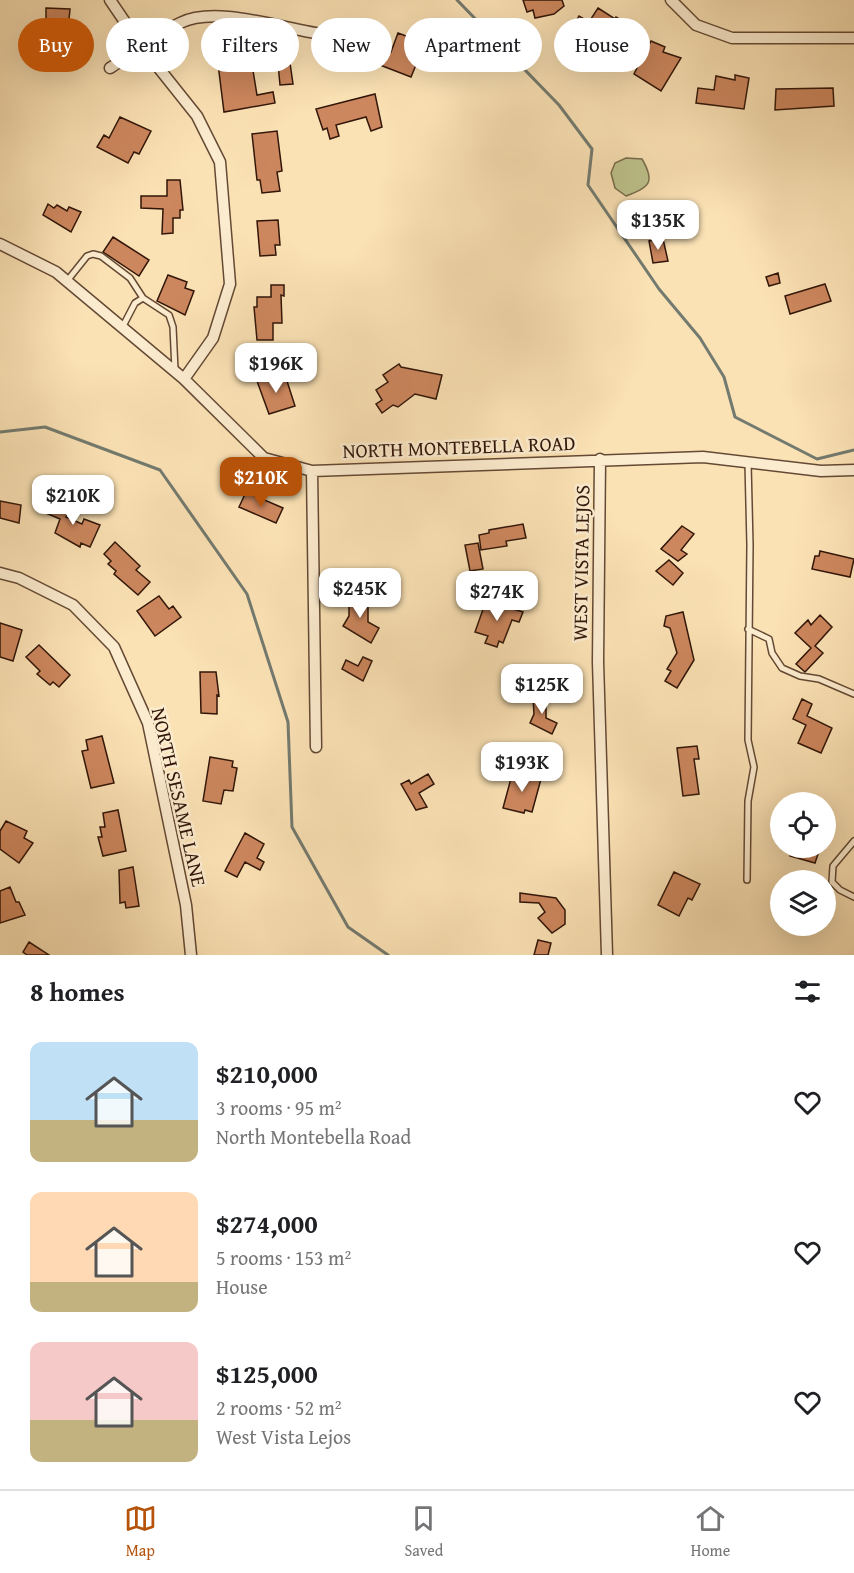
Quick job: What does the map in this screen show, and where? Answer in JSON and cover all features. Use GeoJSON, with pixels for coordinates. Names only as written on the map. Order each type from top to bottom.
{"type":"FeatureCollection","features":[{"type":"Feature","properties":{"kind":"street"},"geometry":{"type":"LineString","coordinates":[[110,0],[122,18]]}},
{"type":"Feature","properties":{"kind":"street"},"geometry":{"type":"LineString","coordinates":[[671,0],[696,25],[732,38],[854,38]]}},
{"type":"Feature","properties":{"kind":"street"},"geometry":{"type":"LineString","coordinates":[[189,20],[212,15],[240,17],[311,33]]}},
{"type":"Feature","properties":{"kind":"street"},"geometry":{"type":"LineString","coordinates":[[162,72],[197,116],[220,162],[230,284],[213,338],[184,379]]}},
{"type":"Feature","properties":{"kind":"street","name":"NORTH MONTEBELLA ROAD"},"geometry":{"type":"LineString","coordinates":[[0,244],[56,272],[184,379],[264,458],[312,471],[703,457],[821,471],[854,470]]}},
{"type":"Feature","properties":{"kind":"street","name":"WEST VISTA LEJOS"},"geometry":{"type":"LineString","coordinates":[[600,459],[598,662],[607,955]]}},
{"type":"Feature","properties":{"kind":"street"},"geometry":{"type":"LineString","coordinates":[[312,471],[316,747]]}},
{"type":"Feature","properties":{"kind":"street","name":"NORTH SESAME LANE"},"geometry":{"type":"LineString","coordinates":[[0,573],[19,578],[73,605],[114,647],[148,723],[186,904],[191,955]]}},
{"type":"Feature","properties":{"kind":"lane"},"geometry":{"type":"LineString","coordinates":[[67,281],[87,256],[93,254],[101,256],[130,278],[143,298],[169,315],[173,327],[175,371]]}},
{"type":"Feature","properties":{"kind":"lane"},"geometry":{"type":"LineString","coordinates":[[122,328],[135,303],[143,298]]}},
{"type":"Feature","properties":{"kind":"lane"},"geometry":{"type":"LineString","coordinates":[[747,880],[748,801],[754,766],[748,740],[750,545],[748,463]]}},
{"type":"Feature","properties":{"kind":"lane"},"geometry":{"type":"LineString","coordinates":[[748,629],[769,639],[772,652],[782,668],[800,676],[819,679],[854,694]]}},
{"type":"Feature","properties":{"kind":"lane"},"geometry":{"type":"LineString","coordinates":[[854,840],[833,866],[832,882],[840,890],[854,897]]}},
{"type":"Feature","properties":{"kind":"green space"},"geometry":{"type":"Polygon","coordinates":[[[626,158],[642,159],[649,179],[645,187],[626,196],[615,188],[611,173],[615,163],[626,158]]]}},
{"type":"Feature","properties":{"kind":"building"},"geometry":{"type":"Polygon","coordinates":[[[523,0],[562,0],[564,6],[554,14],[535,18],[533,10],[527,12],[523,0]]]}},
{"type":"Feature","properties":{"kind":"building"},"geometry":{"type":"Polygon","coordinates":[[[46,8],[70,9],[69,18],[46,18],[46,8]]]}},
{"type":"Feature","properties":{"kind":"building"},"geometry":{"type":"Polygon","coordinates":[[[598,8],[613,18],[592,18],[598,8]]]}},
{"type":"Feature","properties":{"kind":"building"},"geometry":{"type":"Polygon","coordinates":[[[398,33],[404,35],[404,72],[413,72],[411,77],[392,70],[392,49],[398,33]]]}},
{"type":"Feature","properties":{"kind":"building"},"geometry":{"type":"Polygon","coordinates":[[[651,41],[665,47],[663,52],[681,58],[661,91],[634,74],[635,72],[650,72],[651,41]]]}},
{"type":"Feature","properties":{"kind":"building"},"geometry":{"type":"Polygon","coordinates":[[[219,72],[253,72],[257,95],[273,92],[275,103],[224,112],[219,72]]]}},
{"type":"Feature","properties":{"kind":"building"},"geometry":{"type":"Polygon","coordinates":[[[279,72],[291,72],[293,84],[280,85],[279,72]]]}},
{"type":"Feature","properties":{"kind":"building"},"geometry":{"type":"Polygon","coordinates":[[[735,75],[749,78],[744,109],[696,103],[698,88],[714,90],[716,76],[735,80],[735,75]]]}},
{"type":"Feature","properties":{"kind":"building"},"geometry":{"type":"Polygon","coordinates":[[[833,88],[834,106],[775,110],[776,89],[833,88]]]}},
{"type":"Feature","properties":{"kind":"building"},"geometry":{"type":"Polygon","coordinates":[[[375,94],[382,127],[371,131],[366,117],[336,125],[339,136],[330,139],[327,128],[323,130],[316,109],[375,94]]]}},
{"type":"Feature","properties":{"kind":"building"},"geometry":{"type":"Polygon","coordinates":[[[120,117],[151,131],[139,154],[134,152],[128,163],[97,147],[104,135],[109,138],[120,117]]]}},
{"type":"Feature","properties":{"kind":"building"},"geometry":{"type":"Polygon","coordinates":[[[277,131],[282,171],[277,172],[280,191],[262,193],[260,180],[257,180],[252,134],[277,131]]]}},
{"type":"Feature","properties":{"kind":"building"},"geometry":{"type":"Polygon","coordinates":[[[167,180],[180,180],[183,210],[180,210],[180,218],[173,218],[173,233],[162,234],[163,209],[141,208],[141,196],[167,196],[167,180]]]}},
{"type":"Feature","properties":{"kind":"building"},"geometry":{"type":"Polygon","coordinates":[[[48,204],[54,208],[57,205],[67,211],[69,207],[81,212],[71,232],[43,215],[48,204]]]}},
{"type":"Feature","properties":{"kind":"building"},"geometry":{"type":"Polygon","coordinates":[[[278,220],[280,245],[275,245],[276,255],[260,256],[257,221],[278,220]]]}},
{"type":"Feature","properties":{"kind":"building"},"geometry":{"type":"Polygon","coordinates":[[[113,237],[149,260],[139,276],[103,252],[113,237]]]}},
{"type":"Feature","properties":{"kind":"building"},"geometry":{"type":"Polygon","coordinates":[[[663,239],[668,261],[653,263],[649,241],[663,239]]]}},
{"type":"Feature","properties":{"kind":"building"},"geometry":{"type":"Polygon","coordinates":[[[778,273],[780,283],[769,286],[766,277],[778,273]]]}},
{"type":"Feature","properties":{"kind":"building"},"geometry":{"type":"Polygon","coordinates":[[[168,275],[187,282],[185,288],[194,291],[185,315],[157,301],[168,275]]]}},
{"type":"Feature","properties":{"kind":"building"},"geometry":{"type":"Polygon","coordinates":[[[825,284],[831,301],[790,314],[785,296],[825,284]]]}},
{"type":"Feature","properties":{"kind":"building"},"geometry":{"type":"Polygon","coordinates":[[[271,285],[284,285],[284,296],[281,295],[282,323],[273,323],[273,340],[257,340],[254,307],[257,307],[257,297],[271,297],[271,285]]]}},
{"type":"Feature","properties":{"kind":"building"},"geometry":{"type":"Polygon","coordinates":[[[399,364],[401,367],[442,375],[436,399],[415,394],[398,407],[393,405],[382,413],[376,404],[382,400],[376,390],[388,382],[383,375],[399,364]]]}},
{"type":"Feature","properties":{"kind":"building"},"geometry":{"type":"Polygon","coordinates":[[[280,374],[282,379],[286,378],[295,406],[269,414],[257,381],[280,374]]]}},
{"type":"Feature","properties":{"kind":"building"},"geometry":{"type":"Polygon","coordinates":[[[246,492],[283,508],[276,523],[239,507],[246,492]]]}},
{"type":"Feature","properties":{"kind":"building"},"geometry":{"type":"Polygon","coordinates":[[[53,499],[69,510],[66,517],[82,524],[84,519],[100,525],[90,547],[81,543],[80,547],[55,533],[60,519],[46,513],[53,499]]]}},
{"type":"Feature","properties":{"kind":"building"},"geometry":{"type":"Polygon","coordinates":[[[0,501],[21,505],[19,523],[0,518],[0,501]]]}},
{"type":"Feature","properties":{"kind":"building"},"geometry":{"type":"Polygon","coordinates":[[[523,524],[526,538],[506,541],[507,546],[481,550],[479,535],[489,533],[489,530],[523,524]]]}},
{"type":"Feature","properties":{"kind":"building"},"geometry":{"type":"Polygon","coordinates":[[[682,526],[694,534],[681,550],[687,554],[678,561],[661,549],[682,526]]]}},
{"type":"Feature","properties":{"kind":"building"},"geometry":{"type":"Polygon","coordinates":[[[115,542],[140,566],[136,570],[150,582],[138,595],[114,574],[116,571],[108,564],[111,561],[104,554],[115,542]]]}},
{"type":"Feature","properties":{"kind":"building"},"geometry":{"type":"Polygon","coordinates":[[[478,543],[483,569],[470,571],[465,545],[478,543]]]}},
{"type":"Feature","properties":{"kind":"building"},"geometry":{"type":"Polygon","coordinates":[[[820,551],[854,559],[850,577],[812,569],[815,556],[819,556],[820,551]]]}},
{"type":"Feature","properties":{"kind":"building"},"geometry":{"type":"Polygon","coordinates":[[[669,560],[683,573],[673,585],[656,571],[669,560]]]}},
{"type":"Feature","properties":{"kind":"building"},"geometry":{"type":"Polygon","coordinates":[[[159,596],[169,609],[173,606],[181,617],[155,636],[137,611],[159,596]]]}},
{"type":"Feature","properties":{"kind":"building"},"geometry":{"type":"Polygon","coordinates":[[[349,598],[368,598],[368,622],[379,628],[371,643],[343,626],[349,616],[349,598]]]}},
{"type":"Feature","properties":{"kind":"building"},"geometry":{"type":"Polygon","coordinates":[[[486,601],[523,612],[519,622],[512,620],[503,643],[499,641],[497,647],[485,643],[488,636],[475,632],[486,601]]]}},
{"type":"Feature","properties":{"kind":"building"},"geometry":{"type":"Polygon","coordinates":[[[683,612],[694,660],[677,688],[665,681],[671,671],[667,669],[677,653],[670,628],[664,626],[666,616],[683,612]]]}},
{"type":"Feature","properties":{"kind":"building"},"geometry":{"type":"Polygon","coordinates":[[[820,615],[832,627],[815,646],[823,653],[805,672],[796,664],[811,648],[795,633],[808,620],[811,625],[820,615]]]}},
{"type":"Feature","properties":{"kind":"building"},"geometry":{"type":"Polygon","coordinates":[[[0,623],[22,630],[13,661],[0,657],[0,623]]]}},
{"type":"Feature","properties":{"kind":"building"},"geometry":{"type":"Polygon","coordinates":[[[39,645],[70,675],[59,687],[53,682],[50,685],[37,674],[40,671],[26,657],[39,645]]]}},
{"type":"Feature","properties":{"kind":"building"},"geometry":{"type":"Polygon","coordinates":[[[363,657],[372,661],[363,681],[342,669],[346,660],[358,666],[363,657]]]}},
{"type":"Feature","properties":{"kind":"building"},"geometry":{"type":"Polygon","coordinates":[[[200,672],[216,672],[219,696],[217,695],[217,714],[201,713],[200,672]]]}},
{"type":"Feature","properties":{"kind":"building"},"geometry":{"type":"Polygon","coordinates":[[[546,696],[546,718],[557,723],[552,734],[530,723],[534,714],[533,697],[546,696]]]}},
{"type":"Feature","properties":{"kind":"building"},"geometry":{"type":"Polygon","coordinates":[[[802,699],[812,704],[807,716],[832,728],[821,753],[798,743],[806,725],[793,719],[802,699]]]}},
{"type":"Feature","properties":{"kind":"building"},"geometry":{"type":"Polygon","coordinates":[[[102,736],[114,783],[91,788],[82,751],[88,750],[86,740],[102,736]]]}},
{"type":"Feature","properties":{"kind":"building"},"geometry":{"type":"Polygon","coordinates":[[[697,746],[699,759],[694,759],[699,794],[683,796],[677,748],[697,746]]]}},
{"type":"Feature","properties":{"kind":"building"},"geometry":{"type":"Polygon","coordinates":[[[497,751],[508,751],[502,770],[493,768],[497,751]]]}},
{"type":"Feature","properties":{"kind":"building"},"geometry":{"type":"Polygon","coordinates":[[[210,757],[233,761],[232,767],[237,768],[233,791],[224,790],[221,804],[203,801],[210,757]]]}},
{"type":"Feature","properties":{"kind":"building"},"geometry":{"type":"Polygon","coordinates":[[[513,771],[541,779],[532,812],[525,810],[524,813],[503,808],[513,771]]]}},
{"type":"Feature","properties":{"kind":"building"},"geometry":{"type":"Polygon","coordinates":[[[428,774],[434,784],[419,793],[427,807],[416,810],[401,784],[409,780],[411,784],[428,774]]]}},
{"type":"Feature","properties":{"kind":"building"},"geometry":{"type":"Polygon","coordinates":[[[118,810],[126,851],[103,856],[98,837],[102,837],[100,827],[105,827],[103,813],[118,810]]]}},
{"type":"Feature","properties":{"kind":"building"},"geometry":{"type":"Polygon","coordinates":[[[6,821],[27,831],[24,838],[33,843],[19,863],[0,849],[0,831],[6,821]]]}},
{"type":"Feature","properties":{"kind":"building"},"geometry":{"type":"Polygon","coordinates":[[[245,833],[264,844],[257,858],[264,862],[260,870],[245,862],[237,877],[225,871],[245,833]]]}},
{"type":"Feature","properties":{"kind":"building"},"geometry":{"type":"Polygon","coordinates":[[[797,858],[817,858],[815,863],[797,858]]]}},
{"type":"Feature","properties":{"kind":"building"},"geometry":{"type":"Polygon","coordinates":[[[133,867],[139,906],[126,908],[125,902],[120,903],[119,870],[133,867]]]}},
{"type":"Feature","properties":{"kind":"building"},"geometry":{"type":"Polygon","coordinates":[[[674,872],[700,884],[692,900],[688,898],[679,916],[658,905],[674,872]]]}},
{"type":"Feature","properties":{"kind":"building"},"geometry":{"type":"Polygon","coordinates":[[[10,887],[25,915],[0,923],[0,891],[10,887]]]}},
{"type":"Feature","properties":{"kind":"building"},"geometry":{"type":"Polygon","coordinates":[[[520,893],[556,898],[565,910],[565,924],[552,933],[538,918],[545,912],[539,903],[520,902],[520,893]]]}},
{"type":"Feature","properties":{"kind":"building"},"geometry":{"type":"Polygon","coordinates":[[[538,940],[551,943],[548,955],[534,955],[538,940]]]}},
{"type":"Feature","properties":{"kind":"building"},"geometry":{"type":"Polygon","coordinates":[[[29,942],[49,955],[27,955],[23,952],[29,942]]]}},
{"type":"Feature","properties":{"kind":"waterway"},"geometry":{"type":"LineString","coordinates":[[457,0],[559,105],[592,149],[588,185],[659,289],[700,338],[724,377],[735,417],[817,459],[854,450]]}},
{"type":"Feature","properties":{"kind":"waterway"},"geometry":{"type":"LineString","coordinates":[[0,432],[45,427],[160,470],[247,594],[288,722],[292,827],[348,927],[388,955]]}}]}
